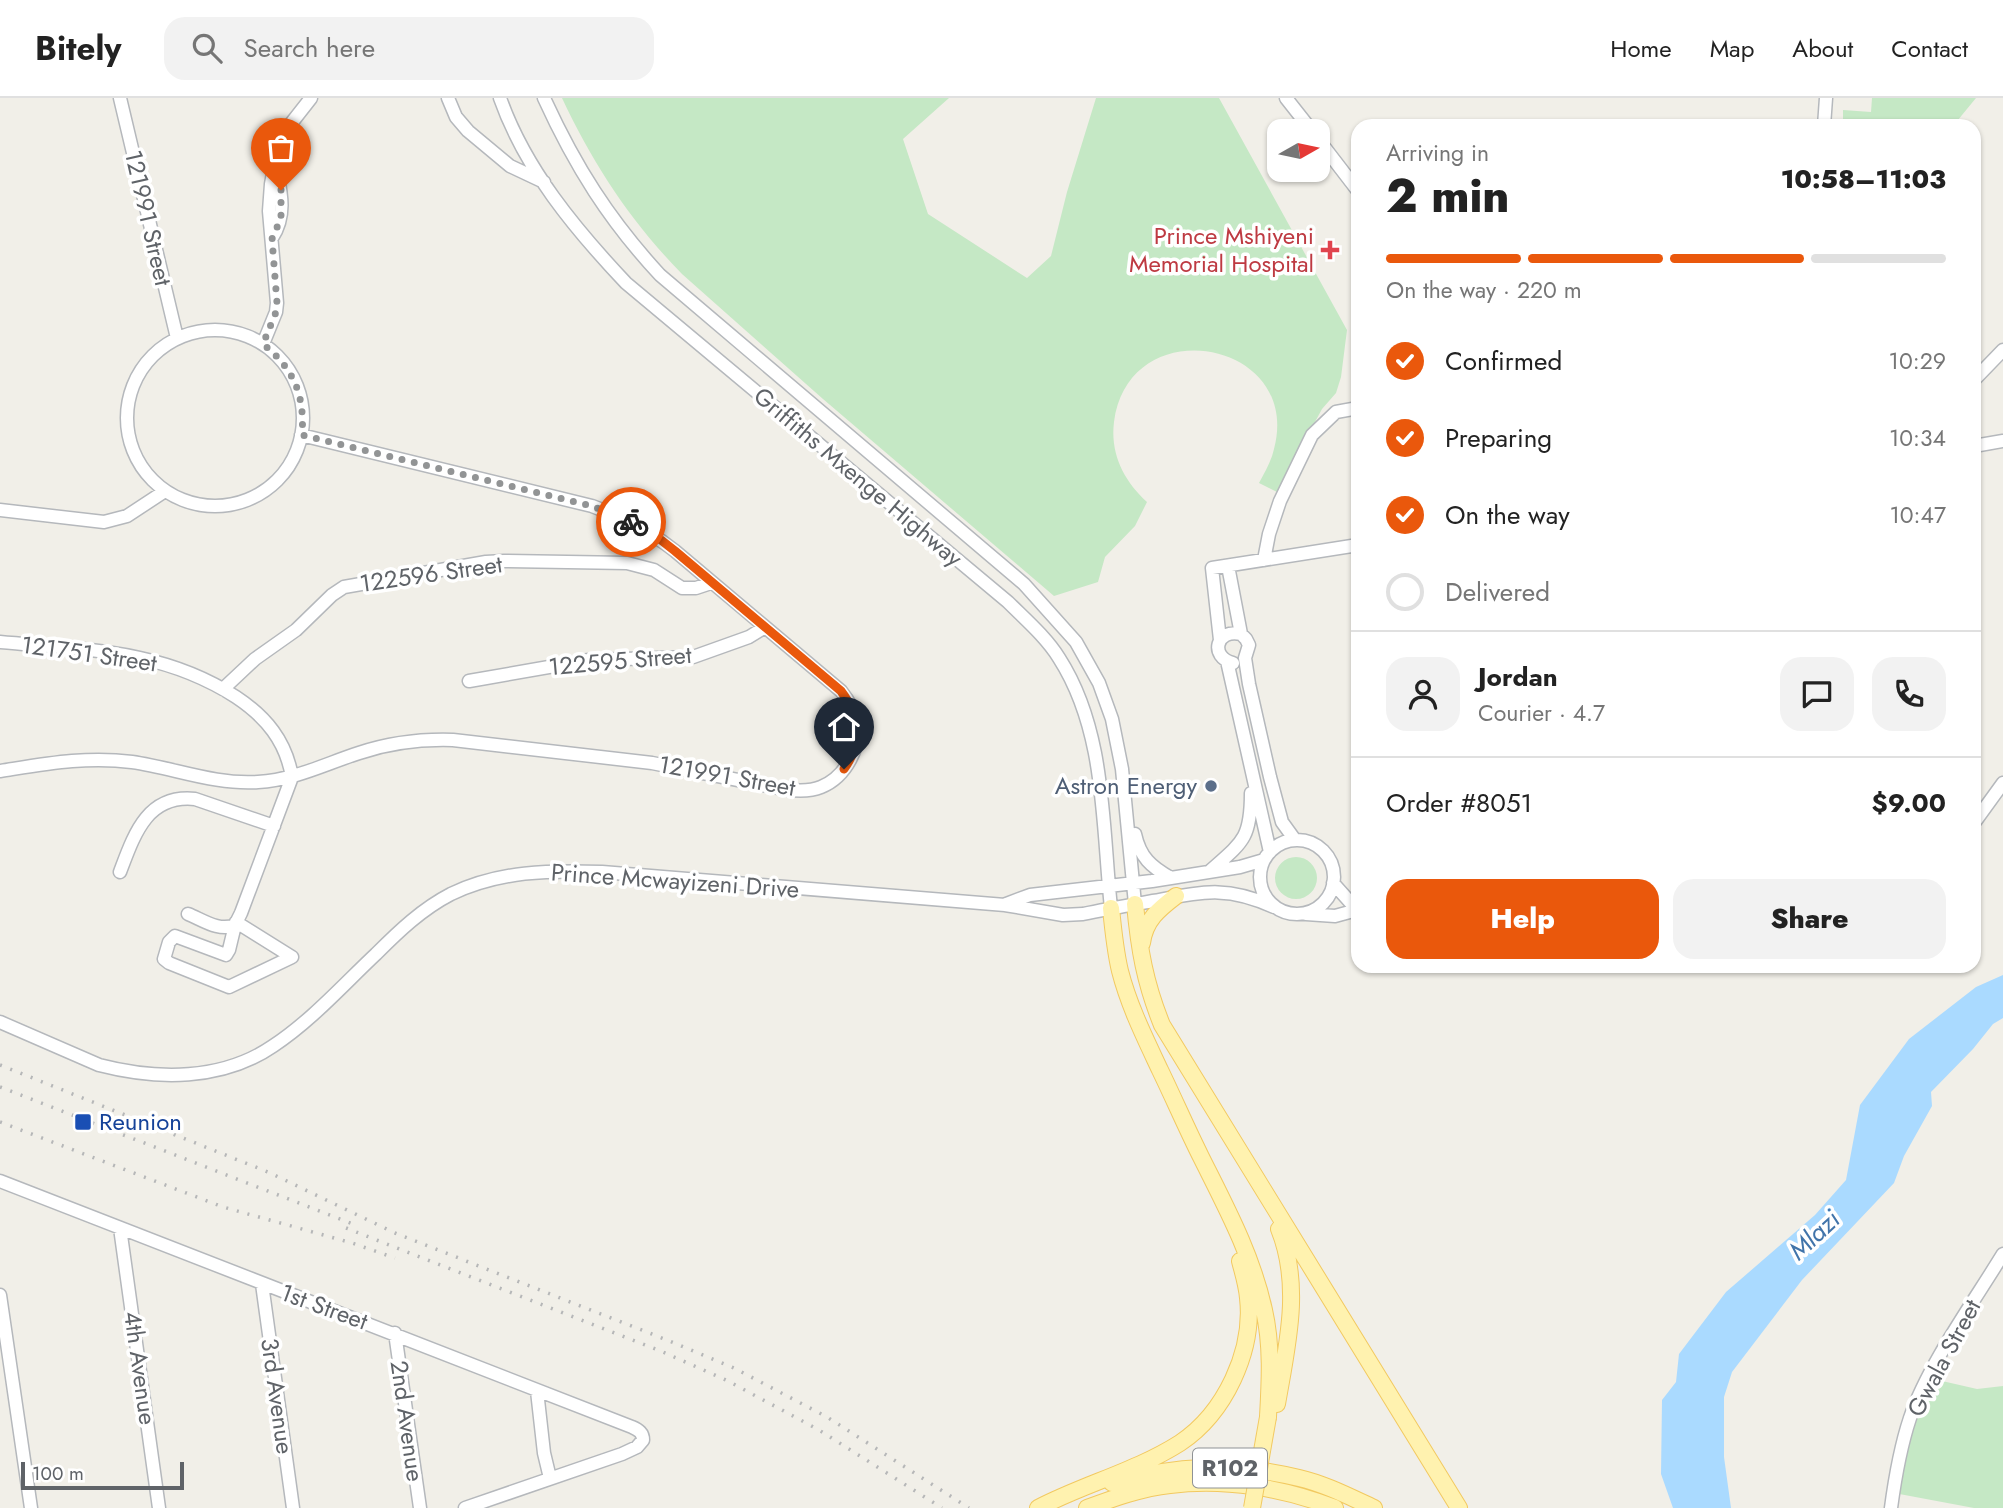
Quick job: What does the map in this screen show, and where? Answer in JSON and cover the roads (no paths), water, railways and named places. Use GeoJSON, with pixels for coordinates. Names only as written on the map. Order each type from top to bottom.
{"type":"FeatureCollection","features":[{"type":"Feature","properties":{"kind":"main road"},"geometry":{"type":"LineString","coordinates":[[1140,952],[1149,920],[1176,896]]}},
{"type":"Feature","properties":{"kind":"main road"},"geometry":{"type":"LineString","coordinates":[[1135,904],[1140,952],[1150,994],[1162,1025],[1458,1508]]}},
{"type":"Feature","properties":{"kind":"main road"},"geometry":{"type":"LineString","coordinates":[[1111,908],[1120,971],[1136,1018],[1236,1226],[1258,1284],[1269,1349],[1271,1419],[1259,1508]]}},
{"type":"Feature","properties":{"kind":"main road"},"geometry":{"type":"LineString","coordinates":[[1038,1508],[1182,1441],[1202,1424],[1221,1401],[1236,1373],[1248,1327],[1244,1273],[1231,1231],[1201,1158]]}},
{"type":"Feature","properties":{"kind":"main road"},"geometry":{"type":"LineString","coordinates":[[1252,1508],[1289,1339],[1292,1310],[1289,1262],[1265,1195]]}},
{"type":"Feature","properties":{"kind":"main road","name":"R102"},"geometry":{"type":"LineString","coordinates":[[1047,1508],[1082,1493],[1127,1479],[1209,1466],[1300,1478],[1374,1508]]}},
{"type":"Feature","properties":{"kind":"main road","name":"R102"},"geometry":{"type":"LineString","coordinates":[[1087,1508],[1137,1491],[1205,1483],[1235,1484],[1293,1494],[1335,1508]]}},
{"type":"Feature","properties":{"kind":"street","name":"121991 Street"},"geometry":{"type":"LineString","coordinates":[[120,98],[177,338]]}},
{"type":"Feature","properties":{"kind":"street"},"geometry":{"type":"LineString","coordinates":[[263,344],[277,303],[272,239],[279,226],[282,208],[275,159],[285,128],[311,98]]}},
{"type":"Feature","properties":{"kind":"street"},"geometry":{"type":"LineString","coordinates":[[448,98],[456,117],[468,131],[510,166],[544,182]]}},
{"type":"Feature","properties":{"kind":"street","name":"Griffiths Mxenge Highway"},"geometry":{"type":"LineString","coordinates":[[500,98],[526,156],[564,212],[626,283],[1008,602],[1058,657],[1087,719],[1095,754],[1111,908]]}},
{"type":"Feature","properties":{"kind":"street","name":"Griffiths Mxenge Highway"},"geometry":{"type":"LineString","coordinates":[[544,98],[581,172],[631,244],[660,275],[1024,584],[1076,642],[1099,683],[1112,719],[1124,793],[1135,904]]}},
{"type":"Feature","properties":{"kind":"street"},"geometry":{"type":"LineString","coordinates":[[1286,98],[1303,119]]}},
{"type":"Feature","properties":{"kind":"street"},"geometry":{"type":"LineString","coordinates":[[1824,119],[1826,98]]}},
{"type":"Feature","properties":{"kind":"street"},"geometry":{"type":"LineString","coordinates":[[1330,154],[1351,182]]}},
{"type":"Feature","properties":{"kind":"street"},"geometry":{"type":"LineString","coordinates":[[220,330],[242,335],[263,344],[276,355],[288,368],[296,384],[302,409],[302,435],[297,451],[280,478],[248,500],[209,507],[178,499],[146,473],[133,450],[127,424],[129,398],[139,374],[155,353],[177,338],[220,330]]}},
{"type":"Feature","properties":{"kind":"street"},"geometry":{"type":"LineString","coordinates":[[1981,373],[2003,350]]}},
{"type":"Feature","properties":{"kind":"street"},"geometry":{"type":"LineString","coordinates":[[1264,560],[1280,501],[1312,435],[1336,412],[1351,409]]}},
{"type":"Feature","properties":{"kind":"street","name":"121991 Street"},"geometry":{"type":"LineString","coordinates":[[0,771],[100,759],[246,782],[292,777],[385,745],[453,740],[652,763],[804,791],[818,788],[834,779],[852,758],[858,730],[856,716],[841,691],[661,540],[621,517],[600,509],[302,435]]}},
{"type":"Feature","properties":{"kind":"street"},"geometry":{"type":"LineString","coordinates":[[1981,445],[2003,441]]}},
{"type":"Feature","properties":{"kind":"street"},"geometry":{"type":"LineString","coordinates":[[0,510],[104,522],[127,516],[165,491]]}},
{"type":"Feature","properties":{"kind":"street"},"geometry":{"type":"LineString","coordinates":[[1245,658],[1233,663],[1222,657],[1219,651],[1212,568],[1351,546]]}},
{"type":"Feature","properties":{"kind":"street","name":"122596 Street"},"geometry":{"type":"LineString","coordinates":[[223,689],[255,659],[302,625],[332,595],[344,587],[357,584],[504,561],[627,563],[654,570],[682,588],[696,588],[711,583]]}},
{"type":"Feature","properties":{"kind":"street"},"geometry":{"type":"LineString","coordinates":[[1228,566],[1241,634]]}},
{"type":"Feature","properties":{"kind":"street","name":"122595 Street"},"geometry":{"type":"LineString","coordinates":[[469,681],[597,659],[692,657],[749,637],[765,627]]}},
{"type":"Feature","properties":{"kind":"street"},"geometry":{"type":"LineString","coordinates":[[1220,640],[1233,632],[1241,634],[1249,645],[1245,658],[1249,684],[1282,822],[1295,841]]}},
{"type":"Feature","properties":{"kind":"street","name":"121751 Street"},"geometry":{"type":"LineString","coordinates":[[0,642],[144,658],[195,674],[250,706],[271,727],[286,753],[292,777]]}},
{"type":"Feature","properties":{"kind":"street"},"geometry":{"type":"LineString","coordinates":[[1227,661],[1267,856]]}},
{"type":"Feature","properties":{"kind":"street"},"geometry":{"type":"LineString","coordinates":[[1210,871],[1236,848],[1245,836],[1250,823],[1251,771]]}},
{"type":"Feature","properties":{"kind":"street"},"geometry":{"type":"LineString","coordinates":[[235,923],[292,957],[229,987],[165,961],[169,942],[175,936],[227,954],[235,923],[292,777]]}},
{"type":"Feature","properties":{"kind":"street"},"geometry":{"type":"LineString","coordinates":[[1981,813],[2003,783]]}},
{"type":"Feature","properties":{"kind":"street"},"geometry":{"type":"LineString","coordinates":[[1124,793],[1138,848],[1156,869],[1171,878]]}},
{"type":"Feature","properties":{"kind":"street"},"geometry":{"type":"LineString","coordinates":[[120,872],[142,825],[155,809],[172,800],[195,799],[274,826]]}},
{"type":"Feature","properties":{"kind":"street"},"geometry":{"type":"LineString","coordinates":[[1305,914],[1324,903],[1333,883],[1333,872],[1325,854],[1311,844],[1286,842],[1267,856],[1261,870],[1260,880],[1267,899],[1274,907],[1294,915],[1335,916],[1351,913]]}},
{"type":"Feature","properties":{"kind":"street","name":"Prince Mcwayizeni Drive"},"geometry":{"type":"LineString","coordinates":[[1005,905],[1030,895],[1133,884],[1240,867],[1267,856]]}},
{"type":"Feature","properties":{"kind":"street","name":"Prince Mcwayizeni Drive"},"geometry":{"type":"LineString","coordinates":[[0,1022],[99,1065],[115,1069],[164,1075],[197,1074],[226,1069],[260,1055],[309,1018],[399,931],[431,905],[472,885],[514,874],[556,870],[1005,905],[1063,915],[1083,914],[1206,891],[1236,893],[1274,907]]}},
{"type":"Feature","properties":{"kind":"street"},"geometry":{"type":"LineString","coordinates":[[1333,883],[1351,903]]}},
{"type":"Feature","properties":{"kind":"street"},"geometry":{"type":"LineString","coordinates":[[188,914],[218,927],[228,928],[235,923]]}},
{"type":"Feature","properties":{"kind":"street","name":"1st Street"},"geometry":{"type":"LineString","coordinates":[[0,1181],[395,1333],[642,1432],[641,1444],[634,1449],[550,1478]]}},
{"type":"Feature","properties":{"kind":"street","name":"4th Avenue"},"geometry":{"type":"LineString","coordinates":[[120,1227],[159,1508]]}},
{"type":"Feature","properties":{"kind":"street","name":"Gwala Street"},"geometry":{"type":"LineString","coordinates":[[1891,1508],[1896,1470],[1910,1417],[1942,1353],[2003,1254]]}},
{"type":"Feature","properties":{"kind":"street","name":"3rd Avenue"},"geometry":{"type":"LineString","coordinates":[[262,1284],[292,1508]]}},
{"type":"Feature","properties":{"kind":"street"},"geometry":{"type":"LineString","coordinates":[[1,1304],[31,1508]]}},
{"type":"Feature","properties":{"kind":"street","name":"2nd Avenue"},"geometry":{"type":"LineString","coordinates":[[395,1333],[420,1508]]}},
{"type":"Feature","properties":{"kind":"street"},"geometry":{"type":"LineString","coordinates":[[465,1508],[550,1478],[537,1391]]}},
{"type":"Feature","properties":{"kind":"water","name":"Mlazi"},"geometry":{"type":"Polygon","coordinates":[[[2003,975],[2003,1018],[1993,1024],[1931,1092],[1932,1106],[1904,1156],[1894,1183],[1802,1280],[1732,1372],[1724,1397],[1724,1457],[1731,1508],[1673,1508],[1661,1474],[1662,1400],[1676,1382],[1679,1354],[1726,1292],[1815,1215],[1846,1180],[1860,1105],[1909,1039],[1976,987],[2003,975]]]}},
{"type":"Feature","properties":{"kind":"railway"},"geometry":{"type":"LineString","coordinates":[[0,1065],[268,1172],[395,1233],[734,1368],[827,1417],[969,1508]]}},
{"type":"Feature","properties":{"kind":"railway"},"geometry":{"type":"LineString","coordinates":[[0,1087],[358,1226]]}},
{"type":"Feature","properties":{"kind":"railway"},"geometry":{"type":"LineString","coordinates":[[0,1122],[223,1207],[352,1243],[395,1258]]}},
{"type":"Feature","properties":{"kind":"railway"},"geometry":{"type":"LineString","coordinates":[[346,1228],[663,1352],[728,1381],[819,1430],[942,1508]]}},
{"type":"Feature","properties":{"kind":"place","name":"Prince Mshiyeni Memorial Hospital"},"geometry":{"type":"Point","coordinates":[1330,250]}},
{"type":"Feature","properties":{"kind":"place","name":"Astron Energy"},"geometry":{"type":"Point","coordinates":[1211,786]}},
{"type":"Feature","properties":{"kind":"place","name":"Reunion"},"geometry":{"type":"Point","coordinates":[83,1122]}}]}
